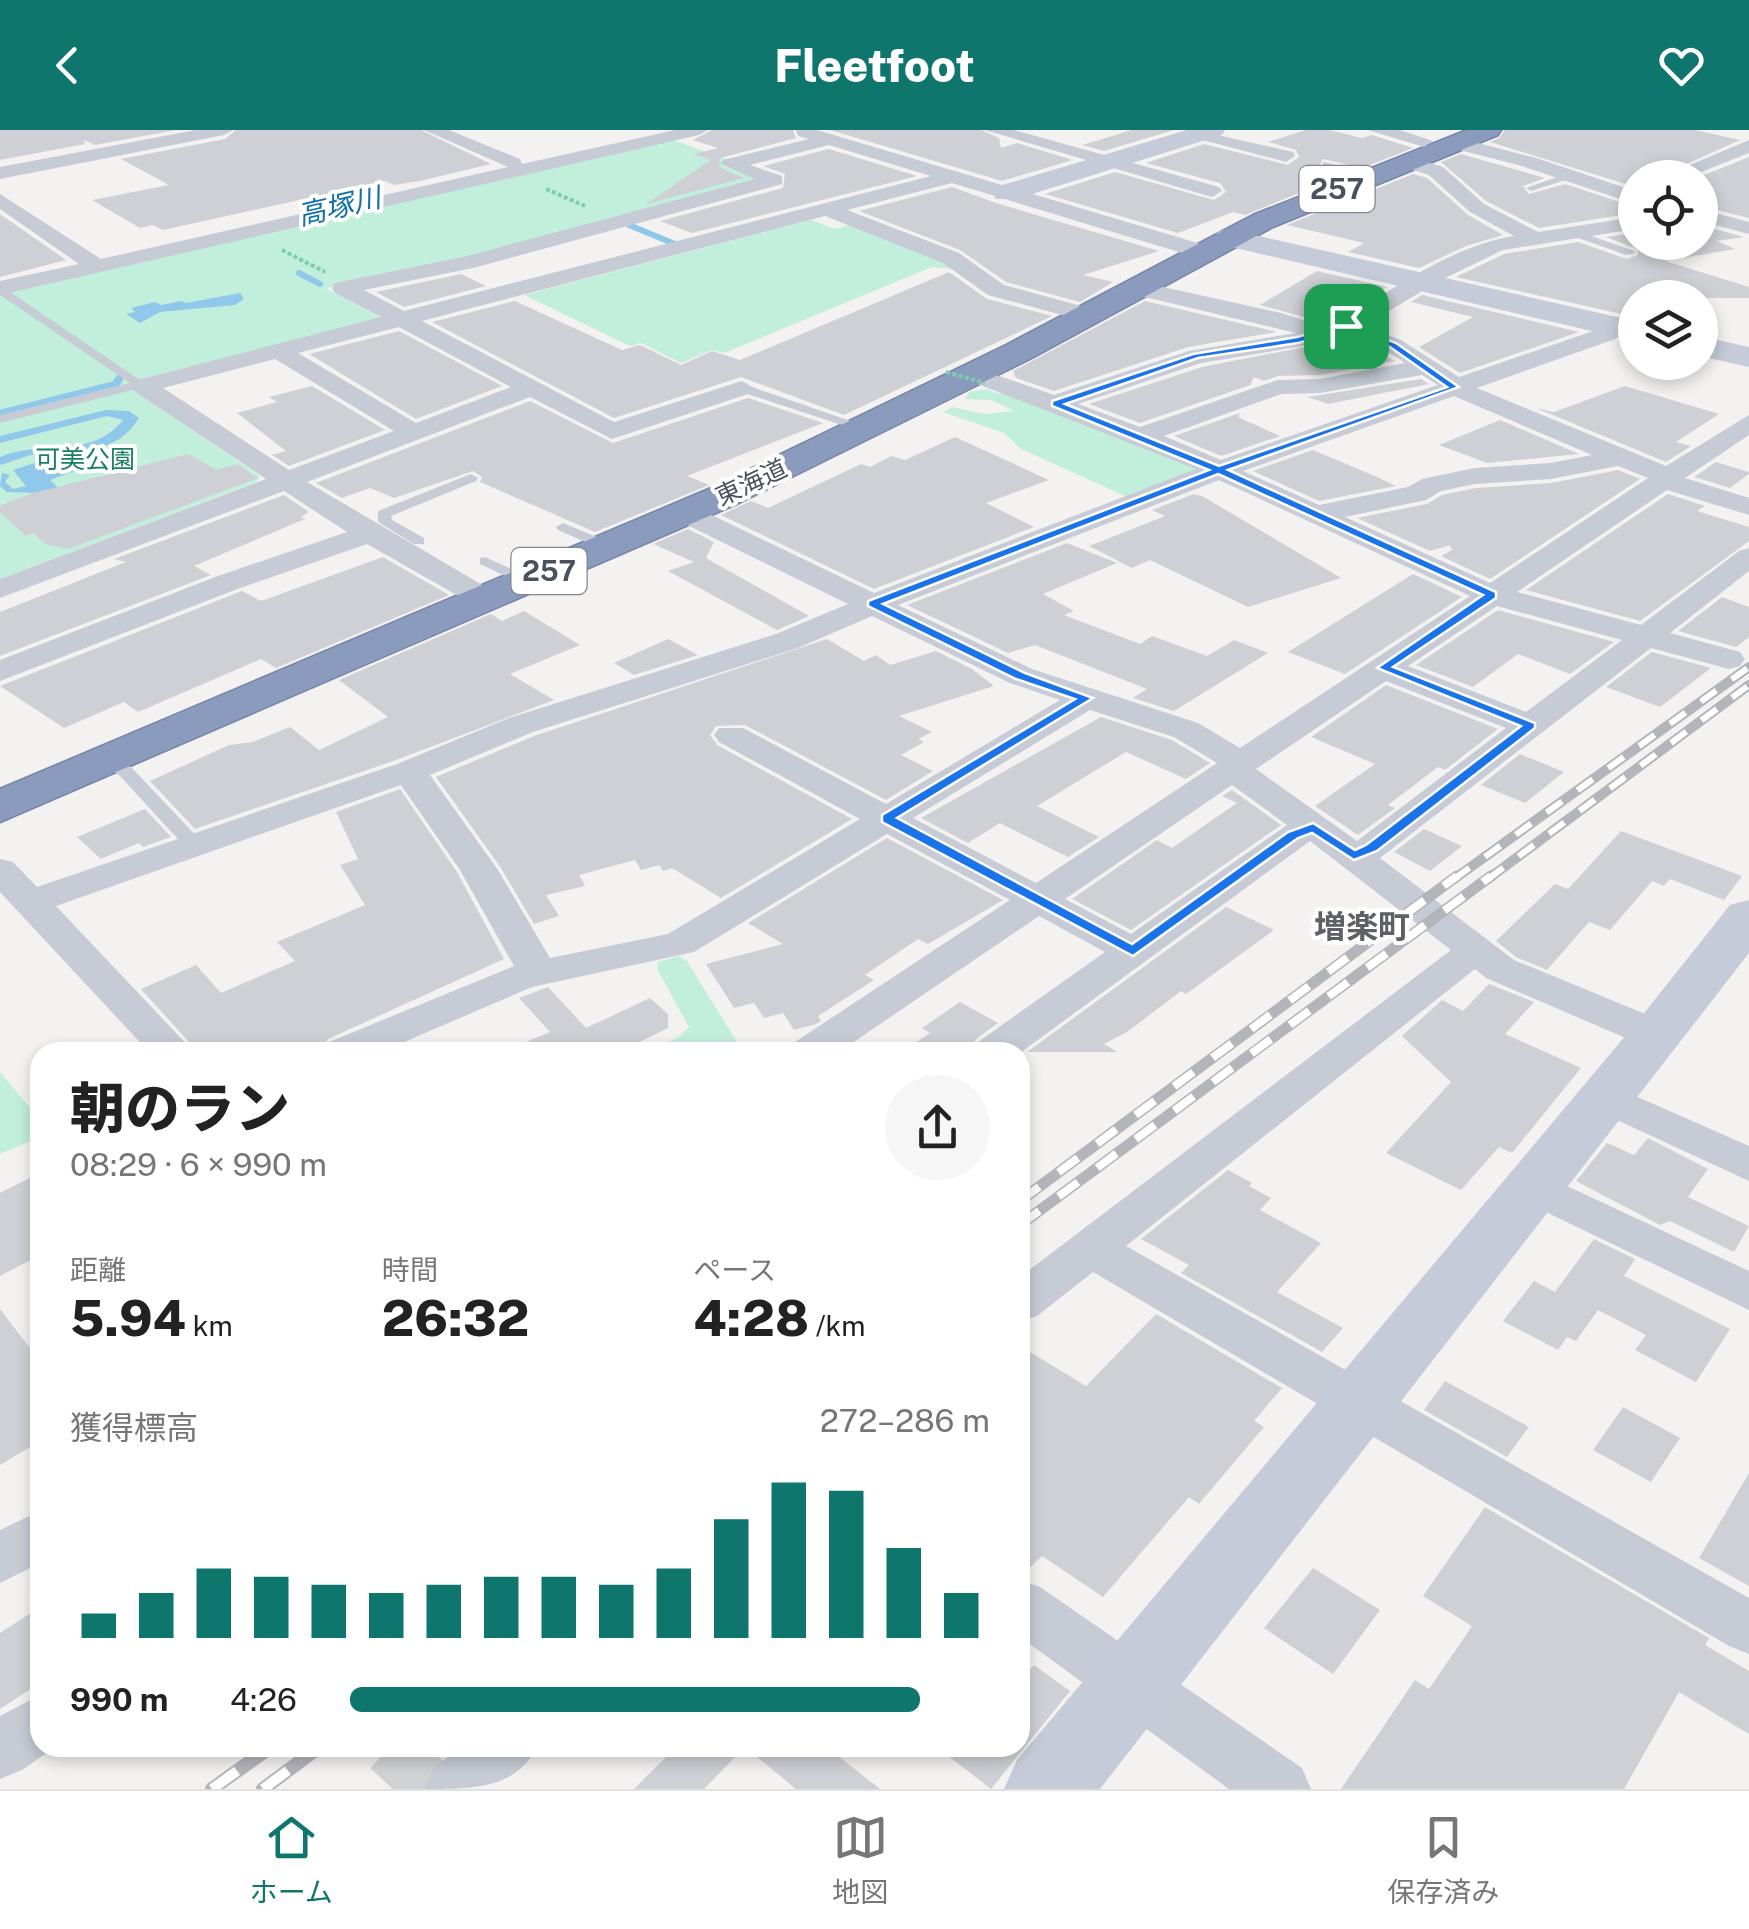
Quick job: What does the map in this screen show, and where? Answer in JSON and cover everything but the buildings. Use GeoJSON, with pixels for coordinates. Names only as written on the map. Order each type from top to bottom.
{"type":"FeatureCollection","features":[{"type":"Feature","properties":{"kind":"highway","name":"東海道"},"geometry":{"type":"LineString","coordinates":[[0,806],[109,760],[485,580],[527,580],[685,513],[968,376],[1215,245],[1415,152],[1467,134]]}},
{"type":"Feature","properties":{"kind":"street"},"geometry":{"type":"LineString","coordinates":[[0,173],[224,130]]}},
{"type":"Feature","properties":{"kind":"street"},"geometry":{"type":"LineString","coordinates":[[441,131],[510,168],[661,130]]}},
{"type":"Feature","properties":{"kind":"street"},"geometry":{"type":"LineString","coordinates":[[0,276],[90,262],[699,130]]}},
{"type":"Feature","properties":{"kind":"street"},"geometry":{"type":"LineString","coordinates":[[994,130],[1212,191]]}},
{"type":"Feature","properties":{"kind":"street"},"geometry":{"type":"LineString","coordinates":[[1376,130],[1415,152],[1477,208],[1535,239]]}},
{"type":"Feature","properties":{"kind":"street"},"geometry":{"type":"LineString","coordinates":[[1006,193],[1207,132],[1286,156]]}},
{"type":"Feature","properties":{"kind":"street"},"geometry":{"type":"LineString","coordinates":[[742,388],[612,431],[342,288],[465,263],[775,180],[730,164],[812,133],[1081,216],[1420,282],[1618,327]]}},
{"type":"Feature","properties":{"kind":"street"},"geometry":{"type":"LineString","coordinates":[[1467,134],[1566,177],[1618,193]]}},
{"type":"Feature","properties":{"kind":"street"},"geometry":{"type":"LineString","coordinates":[[1714,160],[1749,146]]}},
{"type":"Feature","properties":{"kind":"street"},"geometry":{"type":"LineString","coordinates":[[141,385],[688,245],[913,165]]}},
{"type":"Feature","properties":{"kind":"street"},"geometry":{"type":"LineString","coordinates":[[821,200],[951,177]]}},
{"type":"Feature","properties":{"kind":"street"},"geometry":{"type":"LineString","coordinates":[[688,245],[653,231],[780,199]]}},
{"type":"Feature","properties":{"kind":"street"},"geometry":{"type":"LineString","coordinates":[[0,200],[90,262]]}},
{"type":"Feature","properties":{"kind":"street"},"geometry":{"type":"LineString","coordinates":[[821,200],[951,258],[996,290],[1088,315]]}},
{"type":"Feature","properties":{"kind":"street"},"geometry":{"type":"LineString","coordinates":[[1507,225],[1618,201]]}},
{"type":"Feature","properties":{"kind":"street"},"geometry":{"type":"LineString","coordinates":[[1081,216],[1115,205]]}},
{"type":"Feature","properties":{"kind":"street"},"geometry":{"type":"LineString","coordinates":[[1718,211],[1734,206]]}},
{"type":"Feature","properties":{"kind":"street"},"geometry":{"type":"LineString","coordinates":[[1718,220],[1749,228]]}},
{"type":"Feature","properties":{"kind":"street"},"geometry":{"type":"LineString","coordinates":[[1056,404],[1196,356],[1346,326],[1420,282],[1498,245],[1618,226]]}},
{"type":"Feature","properties":{"kind":"street"},"geometry":{"type":"LineString","coordinates":[[591,231],[650,255]]}},
{"type":"Feature","properties":{"kind":"street"},"geometry":{"type":"LineString","coordinates":[[0,289],[90,262]]}},
{"type":"Feature","properties":{"kind":"street"},"geometry":{"type":"LineString","coordinates":[[1136,288],[1282,320],[1320,334]]}},
{"type":"Feature","properties":{"kind":"street"},"geometry":{"type":"LineString","coordinates":[[1346,326],[1393,345],[1454,387],[1666,479],[1749,507]]}},
{"type":"Feature","properties":{"kind":"street"},"geometry":{"type":"LineString","coordinates":[[30,902],[409,770],[521,725],[787,642],[873,604],[1218,470],[1618,331]]}},
{"type":"Feature","properties":{"kind":"street"},"geometry":{"type":"LineString","coordinates":[[1718,349],[1748,355]]}},
{"type":"Feature","properties":{"kind":"street"},"geometry":{"type":"LineString","coordinates":[[278,351],[412,432]]}},
{"type":"Feature","properties":{"kind":"street"},"geometry":{"type":"LineString","coordinates":[[1140,436],[1278,388],[1320,386],[1425,367]]}},
{"type":"Feature","properties":{"kind":"street"},"geometry":{"type":"LineString","coordinates":[[968,376],[1140,436],[1492,595],[1729,658]]}},
{"type":"Feature","properties":{"kind":"street"},"geometry":{"type":"LineString","coordinates":[[141,385],[284,481],[485,580]]}},
{"type":"Feature","properties":{"kind":"street"},"geometry":{"type":"LineString","coordinates":[[0,589],[532,388]]}},
{"type":"Feature","properties":{"kind":"street"},"geometry":{"type":"LineString","coordinates":[[825,1042],[1749,423]]}},
{"type":"Feature","properties":{"kind":"street"},"geometry":{"type":"LineString","coordinates":[[1316,514],[1416,494],[1432,485],[1476,476],[1551,471],[1617,458]]}},
{"type":"Feature","properties":{"kind":"street"},"geometry":{"type":"LineString","coordinates":[[685,513],[1021,676],[1186,730],[1228,756],[1245,778],[1500,969],[1658,1035]]}},
{"type":"Feature","properties":{"kind":"street"},"geometry":{"type":"LineString","coordinates":[[0,670],[229,582],[404,540]]}},
{"type":"Feature","properties":{"kind":"street"},"geometry":{"type":"LineString","coordinates":[[1354,856],[1372,848],[1749,557]]}},
{"type":"Feature","properties":{"kind":"street"},"geometry":{"type":"LineString","coordinates":[[1384,668],[1530,726]]}},
{"type":"Feature","properties":{"kind":"street"},"geometry":{"type":"LineString","coordinates":[[367,1042],[520,977],[680,943],[1086,698]]}},
{"type":"Feature","properties":{"kind":"street"},"geometry":{"type":"LineString","coordinates":[[732,736],[1133,951]]}},
{"type":"Feature","properties":{"kind":"street"},"geometry":{"type":"LineString","coordinates":[[409,770],[479,870],[538,973]]}},
{"type":"Feature","properties":{"kind":"street"},"geometry":{"type":"LineString","coordinates":[[1007,1042],[1293,835],[1313,827]]}},
{"type":"Feature","properties":{"kind":"street"},"geometry":{"type":"LineString","coordinates":[[0,870],[163,1042]]}},
{"type":"Feature","properties":{"kind":"street"},"geometry":{"type":"LineString","coordinates":[[1047,1789],[1658,1035],[1749,916]]}},
{"type":"Feature","properties":{"kind":"street"},"geometry":{"type":"LineString","coordinates":[[1030,1295],[1459,961],[1480,953]]}},
{"type":"Feature","properties":{"kind":"street"},"geometry":{"type":"LineString","coordinates":[[1606,1098],[1749,1165]]}},
{"type":"Feature","properties":{"kind":"street"},"geometry":{"type":"LineString","coordinates":[[1534,1188],[1749,1292]]}},
{"type":"Feature","properties":{"kind":"street"},"geometry":{"type":"LineString","coordinates":[[1091,1248],[1749,1628]]}},
{"type":"Feature","properties":{"kind":"street"},"geometry":{"type":"LineString","coordinates":[[0,1559],[30,1540]]}},
{"type":"Feature","properties":{"kind":"street"},"geometry":{"type":"LineString","coordinates":[[1030,1613],[1280,1789]]}},
{"type":"Feature","properties":{"kind":"street"},"geometry":{"type":"LineString","coordinates":[[0,1750],[30,1730]]}},
{"type":"Feature","properties":{"kind":"street"},"geometry":{"type":"LineString","coordinates":[[455,1789],[496,1757]]}},
{"type":"Feature","properties":{"kind":"lane"},"geometry":{"type":"LineString","coordinates":[[1324,165],[1370,176]]}},
{"type":"Feature","properties":{"kind":"lane"},"geometry":{"type":"LineString","coordinates":[[1531,188],[1566,177]]}},
{"type":"Feature","properties":{"kind":"lane"},"geometry":{"type":"LineString","coordinates":[[1574,233],[1618,249]]}},
{"type":"Feature","properties":{"kind":"lane"},"geometry":{"type":"LineString","coordinates":[[0,289],[141,385]]}},
{"type":"Feature","properties":{"kind":"lane"},"geometry":{"type":"LineString","coordinates":[[0,420],[141,385]]}},
{"type":"Feature","properties":{"kind":"lane"},"geometry":{"type":"LineString","coordinates":[[742,388],[865,428]]}},
{"type":"Feature","properties":{"kind":"lane"},"geometry":{"type":"LineString","coordinates":[[404,540],[385,522],[383,514],[471,478]]}},
{"type":"Feature","properties":{"kind":"lane"},"geometry":{"type":"LineString","coordinates":[[563,527],[606,546]]}},
{"type":"Feature","properties":{"kind":"lane"},"geometry":{"type":"LineString","coordinates":[[109,760],[126,772],[196,846]]}},
{"type":"Feature","properties":{"kind":"path"},"geometry":{"type":"LineString","coordinates":[[510,168],[590,208]]}},
{"type":"Feature","properties":{"kind":"path"},"geometry":{"type":"LineString","coordinates":[[274,245],[352,286]]}},
{"type":"Feature","properties":{"kind":"green space","name":"可美公園"},"geometry":{"type":"Polygon","coordinates":[[[670,139],[732,161],[721,165],[765,180],[461,261],[326,288],[381,318],[126,385],[260,476],[256,482],[0,579],[0,290],[670,139]]]}},
{"type":"Feature","properties":{"kind":"green space"},"geometry":{"type":"Polygon","coordinates":[[[811,220],[835,229],[852,224],[936,255],[953,269],[932,267],[724,353],[712,350],[681,363],[641,343],[630,346],[524,295],[811,220]]]}},
{"type":"Feature","properties":{"kind":"green space"},"geometry":{"type":"Polygon","coordinates":[[[987,389],[998,394],[1008,389],[1195,464],[1199,471],[1136,496],[1125,496],[1021,449],[1004,433],[943,412],[953,407],[984,414],[1014,411],[991,400],[964,399],[970,392],[987,389]]]}},
{"type":"Feature","properties":{"kind":"green space"},"geometry":{"type":"Polygon","coordinates":[[[679,956],[687,961],[737,1042],[669,1042],[689,1027],[657,969],[658,962],[679,956]]]}},
{"type":"Feature","properties":{"kind":"green space"},"geometry":{"type":"Polygon","coordinates":[[[0,1072],[30,1107],[30,1141],[0,1154],[0,1072]]]}},
{"type":"Feature","properties":{"kind":"water"},"geometry":{"type":"Polygon","coordinates":[[[240,293],[244,299],[235,305],[160,312],[140,323],[126,314],[135,312],[131,308],[155,302],[186,303],[240,293]]]}},
{"type":"Feature","properties":{"kind":"water"},"geometry":{"type":"Polygon","coordinates":[[[106,410],[129,411],[139,418],[120,439],[109,444],[40,453],[0,465],[0,457],[16,452],[96,440],[123,420],[107,416],[0,443],[0,436],[106,410]]]}},
{"type":"Feature","properties":{"kind":"water"},"geometry":{"type":"Polygon","coordinates":[[[47,459],[83,462],[88,466],[50,480],[58,488],[41,493],[7,492],[0,486],[2,473],[10,475],[5,482],[13,489],[26,486],[13,470],[47,459]]]}},
{"type":"Feature","properties":{"kind":"waterway"},"geometry":{"type":"LineString","coordinates":[[629,225],[675,244]]}},
{"type":"Feature","properties":{"kind":"waterway"},"geometry":{"type":"LineString","coordinates":[[299,273],[320,284]]}},
{"type":"Feature","properties":{"kind":"waterway"},"geometry":{"type":"LineString","coordinates":[[0,414],[115,385],[119,379]]}},
{"type":"Feature","properties":{"kind":"tunnel"},"geometry":{"type":"LineString","coordinates":[[399,1757],[433,1789]]}},
{"type":"Feature","properties":{"kind":"railway"},"geometry":{"type":"LineString","coordinates":[[1454,879],[1749,667]]}},
{"type":"Feature","properties":{"kind":"railway"},"geometry":{"type":"LineString","coordinates":[[1488,879],[1749,685]]}},
{"type":"Feature","properties":{"kind":"railway"},"geometry":{"type":"LineString","coordinates":[[1030,1194],[1457,876]]}},
{"type":"Feature","properties":{"kind":"railway"},"geometry":{"type":"LineString","coordinates":[[1030,1218],[1491,876]]}},
{"type":"Feature","properties":{"kind":"railway"},"geometry":{"type":"LineString","coordinates":[[212,1789],[256,1757]]}},
{"type":"Feature","properties":{"kind":"railway"},"geometry":{"type":"LineString","coordinates":[[263,1789],[306,1757]]}},
{"type":"Feature","properties":{"kind":"district","name":"増楽町"},"geometry":{"type":"Point","coordinates":[1362,927]}},
{"type":"Feature","properties":{"kind":"route"},"geometry":{"type":"LineString","coordinates":[[1346,326],[1298,340],[1196,356],[1056,404],[1172,448],[1218,470],[873,604],[1021,676],[1086,698],[887,818],[1133,951],[1293,835],[1313,827],[1354,856],[1372,848],[1530,726],[1384,668],[1492,595],[1218,470],[1454,387],[1402,350],[1346,326]]}},
{"type":"Feature","properties":{"kind":"water label","name":"高塚川"},"geometry":{"type":"Point","coordinates":[339,206]}}]}
